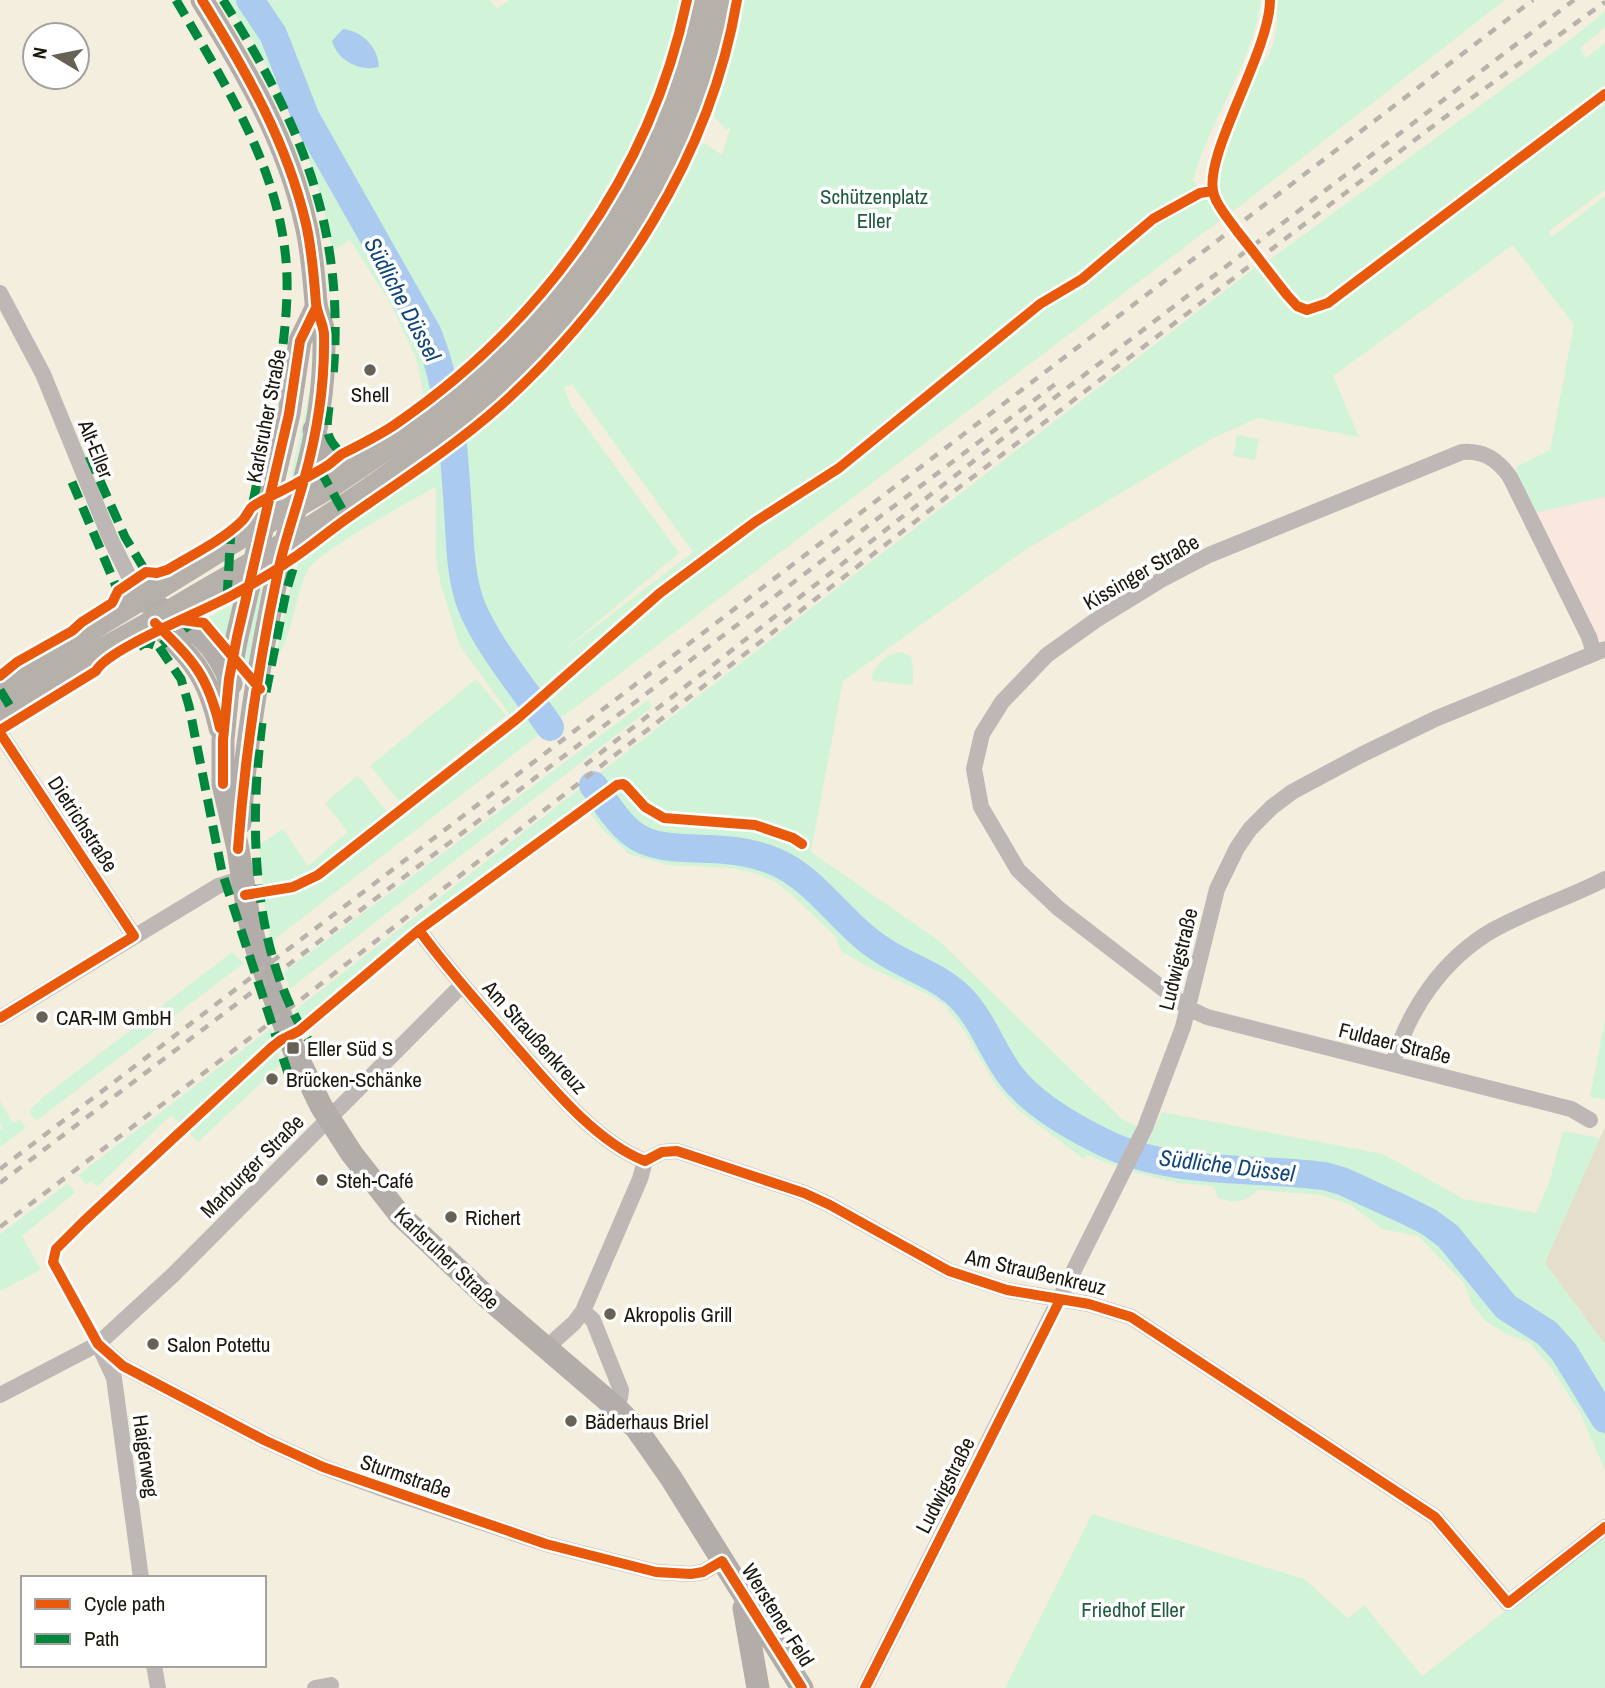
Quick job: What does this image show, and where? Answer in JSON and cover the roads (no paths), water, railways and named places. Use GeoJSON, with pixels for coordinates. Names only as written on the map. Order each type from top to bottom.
{"type":"FeatureCollection","features":[{"type":"Feature","properties":{"kind":"main road","name":"Karlsruher Straße"},"geometry":{"type":"LineString","coordinates":[[202,0],[252,84],[285,154],[306,225],[313,264],[316,308],[324,330],[320,392],[305,478],[286,543],[265,635],[243,784],[239,849]]}},
{"type":"Feature","properties":{"kind":"main road"},"geometry":{"type":"LineString","coordinates":[[0,686],[359,467],[462,390],[514,343],[566,286],[633,186],[669,109],[685,62],[701,0]]}},
{"type":"Feature","properties":{"kind":"main road"},"geometry":{"type":"LineString","coordinates":[[0,711],[85,658],[286,543],[352,502],[466,417],[530,357],[578,305],[639,219],[689,117],[705,71],[723,0]]}},
{"type":"Feature","properties":{"kind":"main road","name":"Karlsruher Straße"},"geometry":{"type":"LineString","coordinates":[[316,308],[300,341],[289,414],[229,679],[223,740],[223,784],[239,849],[248,919],[293,1048],[328,1119],[400,1215],[545,1349]]}},
{"type":"Feature","properties":{"kind":"main road"},"geometry":{"type":"LineString","coordinates":[[314,430],[321,448],[333,461],[359,467]]}},
{"type":"Feature","properties":{"kind":"main road"},"geometry":{"type":"LineString","coordinates":[[139,600],[161,616],[196,664],[215,706],[223,740]]}},
{"type":"Feature","properties":{"kind":"main road"},"geometry":{"type":"LineString","coordinates":[[161,616],[190,625],[204,639],[229,679],[239,708],[243,784]]}},
{"type":"Feature","properties":{"kind":"main road","name":"Werstener Feld"},"geometry":{"type":"LineString","coordinates":[[545,1349],[614,1406],[645,1441],[802,1688]]}},
{"type":"Feature","properties":{"kind":"main road"},"geometry":{"type":"LineString","coordinates":[[742,1594],[758,1688]]}},
{"type":"Feature","properties":{"kind":"street","name":"Alt-Eller"},"geometry":{"type":"LineString","coordinates":[[0,293],[43,374],[110,538],[139,600]]}},
{"type":"Feature","properties":{"kind":"street","name":"Kissinger Straße"},"geometry":{"type":"LineString","coordinates":[[1188,1008],[1058,908],[1018,870],[981,807],[974,769],[982,734],[1002,702],[1047,655],[1096,620],[1161,580],[1209,555],[1435,462],[1471,451],[1493,459],[1510,477],[1599,651]]}},
{"type":"Feature","properties":{"kind":"street","name":"Ludwigstraße"},"geometry":{"type":"LineString","coordinates":[[865,1688],[1141,1137],[1171,1061],[1188,1008],[1221,879],[1237,848],[1272,807],[1361,755],[1418,727],[1599,651]]}},
{"type":"Feature","properties":{"kind":"street","name":"Dietrichstraße"},"geometry":{"type":"LineString","coordinates":[[0,733],[134,936]]}},
{"type":"Feature","properties":{"kind":"street"},"geometry":{"type":"LineString","coordinates":[[0,1017],[225,882],[242,878]]}},
{"type":"Feature","properties":{"kind":"street"},"geometry":{"type":"LineString","coordinates":[[1393,1064],[1405,1028],[1415,1010],[1461,953],[1492,931],[1605,879]]}},
{"type":"Feature","properties":{"kind":"street","name":"Am Straußenkreuz"},"geometry":{"type":"LineString","coordinates":[[419,930],[462,985],[566,1103],[627,1154],[645,1161],[662,1152],[677,1151],[813,1197],[949,1272],[1007,1290],[1089,1304],[1131,1317],[1435,1517],[1508,1603],[1605,1527]]}},
{"type":"Feature","properties":{"kind":"street","name":"Marburger Straße"},"geometry":{"type":"LineString","coordinates":[[98,1344],[174,1274],[462,985]]}},
{"type":"Feature","properties":{"kind":"street","name":"Fuldaer Straße"},"geometry":{"type":"LineString","coordinates":[[1188,1008],[1207,1017],[1571,1109],[1590,1120]]}},
{"type":"Feature","properties":{"kind":"street"},"geometry":{"type":"LineString","coordinates":[[545,1349],[574,1323],[583,1311],[640,1179],[645,1161]]}},
{"type":"Feature","properties":{"kind":"street"},"geometry":{"type":"LineString","coordinates":[[583,1311],[593,1320],[621,1390],[620,1398],[614,1406]]}},
{"type":"Feature","properties":{"kind":"street"},"geometry":{"type":"LineString","coordinates":[[0,1395],[98,1344]]}},
{"type":"Feature","properties":{"kind":"street","name":"Sturmstraße"},"geometry":{"type":"LineString","coordinates":[[98,1344],[123,1366],[253,1434],[323,1467],[394,1493],[546,1544],[656,1572],[704,1572],[722,1561]]}},
{"type":"Feature","properties":{"kind":"street","name":"Haigerweg"},"geometry":{"type":"LineString","coordinates":[[98,1344],[114,1378],[141,1576]]}},
{"type":"Feature","properties":{"kind":"street"},"geometry":{"type":"LineString","coordinates":[[154,1667],[158,1688]]}},
{"type":"Feature","properties":{"kind":"water"},"geometry":{"type":"Polygon","coordinates":[[[343,29],[350,30],[368,41],[376,53],[379,67],[357,66],[339,54],[332,41],[343,29]]]}},
{"type":"Feature","properties":{"kind":"waterway","name":"Südliche Düssel"},"geometry":{"type":"LineString","coordinates":[[250,0],[273,34],[306,118],[428,334],[447,399],[463,575],[468,596],[482,629],[550,727]]}},
{"type":"Feature","properties":{"kind":"waterway","name":"Südliche Düssel"},"geometry":{"type":"LineString","coordinates":[[593,785],[621,823],[642,840],[677,848],[751,854],[767,858],[791,870],[870,941],[941,982],[959,996],[974,1014],[1004,1066],[1020,1087],[1054,1114],[1092,1137],[1130,1153],[1184,1165],[1324,1176],[1342,1181],[1429,1222],[1448,1236],[1506,1307],[1547,1333],[1564,1352],[1605,1419]]}},
{"type":"Feature","properties":{"kind":"railway"},"geometry":{"type":"LineString","coordinates":[[0,1169],[1533,0]]}},
{"type":"Feature","properties":{"kind":"railway"},"geometry":{"type":"LineString","coordinates":[[585,765],[1062,392],[1574,0]]}},
{"type":"Feature","properties":{"kind":"railway"},"geometry":{"type":"LineString","coordinates":[[0,1227],[295,1004],[957,489],[1441,120],[1605,2]]}},
{"type":"Feature","properties":{"kind":"railway"},"geometry":{"type":"LineString","coordinates":[[0,1183],[1058,382]]}},
{"type":"Feature","properties":{"kind":"place","name":"Shell"},"geometry":{"type":"Point","coordinates":[370,370]}},
{"type":"Feature","properties":{"kind":"place","name":"CAR-IM GmbH"},"geometry":{"type":"Point","coordinates":[42,1017]}},
{"type":"Feature","properties":{"kind":"place","name":"Eller Süd S"},"geometry":{"type":"Point","coordinates":[293,1048]}},
{"type":"Feature","properties":{"kind":"place","name":"Brücken-Schänke"},"geometry":{"type":"Point","coordinates":[272,1079]}},
{"type":"Feature","properties":{"kind":"place","name":"Steh-Café"},"geometry":{"type":"Point","coordinates":[322,1180]}},
{"type":"Feature","properties":{"kind":"place","name":"Richert"},"geometry":{"type":"Point","coordinates":[451,1217]}},
{"type":"Feature","properties":{"kind":"place","name":"Akropolis Grill"},"geometry":{"type":"Point","coordinates":[610,1314]}},
{"type":"Feature","properties":{"kind":"place","name":"Salon Potettu"},"geometry":{"type":"Point","coordinates":[153,1344]}},
{"type":"Feature","properties":{"kind":"place","name":"Bäderhaus Briel"},"geometry":{"type":"Point","coordinates":[571,1421]}},
{"type":"Feature","properties":{"kind":"park label","name":"Schützenplatz Eller"},"geometry":{"type":"Point","coordinates":[874,208]}},
{"type":"Feature","properties":{"kind":"park label","name":"Friedhof Eller"},"geometry":{"type":"Point","coordinates":[1133,1609]}}]}
